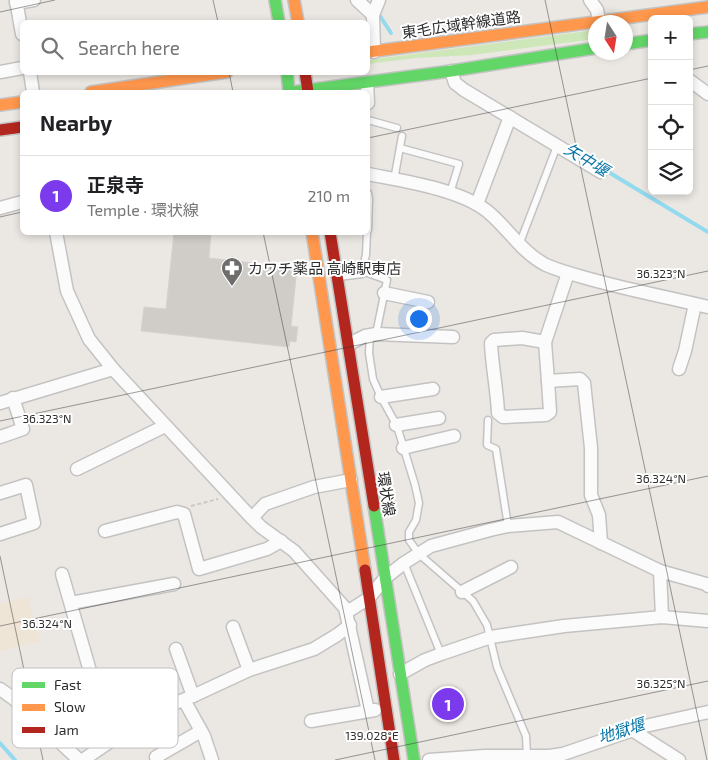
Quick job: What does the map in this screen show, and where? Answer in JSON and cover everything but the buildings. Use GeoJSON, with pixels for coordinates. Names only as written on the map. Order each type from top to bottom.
{"type":"FeatureCollection","features":[{"type":"Feature","properties":{"kind":"main road"},"geometry":{"type":"LineString","coordinates":[[275,0],[279,20]]}},
{"type":"Feature","properties":{"kind":"main road"},"geometry":{"type":"LineString","coordinates":[[294,0],[298,20]]}},
{"type":"Feature","properties":{"kind":"main road","name":"東毛広域幹線道路"},"geometry":{"type":"LineString","coordinates":[[626,15],[675,6],[708,7]]}},
{"type":"Feature","properties":{"kind":"main road","name":"東毛広域幹線道路"},"geometry":{"type":"LineString","coordinates":[[371,52],[588,22]]}},
{"type":"Feature","properties":{"kind":"main road"},"geometry":{"type":"LineString","coordinates":[[693,34],[708,32]]}},
{"type":"Feature","properties":{"kind":"main road"},"geometry":{"type":"LineString","coordinates":[[633,43],[648,41]]}},
{"type":"Feature","properties":{"kind":"main road"},"geometry":{"type":"LineString","coordinates":[[321,90],[588,49]]}},
{"type":"Feature","properties":{"kind":"main road"},"geometry":{"type":"LineString","coordinates":[[105,90],[207,75]]}},
{"type":"Feature","properties":{"kind":"main road"},"geometry":{"type":"LineString","coordinates":[[287,75],[290,90]]}},
{"type":"Feature","properties":{"kind":"main road"},"geometry":{"type":"LineString","coordinates":[[305,75],[308,90]]}},
{"type":"Feature","properties":{"kind":"main road"},"geometry":{"type":"LineString","coordinates":[[0,105],[20,102]]}},
{"type":"Feature","properties":{"kind":"main road"},"geometry":{"type":"LineString","coordinates":[[0,130],[20,127]]}},
{"type":"Feature","properties":{"kind":"main road"},"geometry":{"type":"LineString","coordinates":[[312,235],[394,760]]}},
{"type":"Feature","properties":{"kind":"main road","name":"環状線"},"geometry":{"type":"LineString","coordinates":[[331,235],[414,760]]}},
{"type":"Feature","properties":{"kind":"street"},"geometry":{"type":"LineString","coordinates":[[20,23],[16,1],[34,0]]}},
{"type":"Feature","properties":{"kind":"street"},"geometry":{"type":"LineString","coordinates":[[357,0],[373,15]]}},
{"type":"Feature","properties":{"kind":"street"},"geometry":{"type":"LineString","coordinates":[[371,52],[373,15],[379,0]]}},
{"type":"Feature","properties":{"kind":"street"},"geometry":{"type":"LineString","coordinates":[[590,0],[598,15]]}},
{"type":"Feature","properties":{"kind":"street"},"geometry":{"type":"LineString","coordinates":[[0,72],[20,68]]}},
{"type":"Feature","properties":{"kind":"street"},"geometry":{"type":"LineString","coordinates":[[451,71],[454,83],[464,90],[601,172]]}},
{"type":"Feature","properties":{"kind":"street"},"geometry":{"type":"LineString","coordinates":[[30,75],[33,90]]}},
{"type":"Feature","properties":{"kind":"street"},"geometry":{"type":"LineString","coordinates":[[367,83],[367,90]]}},
{"type":"Feature","properties":{"kind":"street"},"geometry":{"type":"LineString","coordinates":[[693,83],[708,94]]}},
{"type":"Feature","properties":{"kind":"street"},"geometry":{"type":"LineString","coordinates":[[477,204],[510,117]]}},
{"type":"Feature","properties":{"kind":"street"},"geometry":{"type":"LineString","coordinates":[[370,174],[450,193],[477,204],[488,212],[526,252],[546,265],[568,273],[708,308]]}},
{"type":"Feature","properties":{"kind":"street"},"geometry":{"type":"LineString","coordinates":[[0,208],[20,203]]}},
{"type":"Feature","properties":{"kind":"street"},"geometry":{"type":"LineString","coordinates":[[57,235],[67,290],[89,339],[113,369],[252,518],[307,564],[348,618],[368,711]]}},
{"type":"Feature","properties":{"kind":"street"},"geometry":{"type":"LineString","coordinates":[[338,274],[362,272]]}},
{"type":"Feature","properties":{"kind":"street"},"geometry":{"type":"LineString","coordinates":[[545,342],[522,338],[494,340],[491,343],[492,371],[497,389],[498,413],[503,416],[546,415],[550,412],[545,342],[568,273]]}},
{"type":"Feature","properties":{"kind":"street"},"geometry":{"type":"LineString","coordinates":[[384,293],[428,302]]}},
{"type":"Feature","properties":{"kind":"street"},"geometry":{"type":"LineString","coordinates":[[679,369],[695,304]]}},
{"type":"Feature","properties":{"kind":"street"},"geometry":{"type":"LineString","coordinates":[[348,344],[373,335],[453,338]]}},
{"type":"Feature","properties":{"kind":"street"},"geometry":{"type":"LineString","coordinates":[[0,403],[113,369]]}},
{"type":"Feature","properties":{"kind":"street"},"geometry":{"type":"LineString","coordinates":[[548,381],[580,379],[584,383],[591,448],[591,495],[599,515],[601,544]]}},
{"type":"Feature","properties":{"kind":"street"},"geometry":{"type":"LineString","coordinates":[[381,397],[433,389]]}},
{"type":"Feature","properties":{"kind":"street"},"geometry":{"type":"LineString","coordinates":[[0,437],[22,429],[13,398]]}},
{"type":"Feature","properties":{"kind":"street"},"geometry":{"type":"LineString","coordinates":[[396,425],[439,418]]}},
{"type":"Feature","properties":{"kind":"street"},"geometry":{"type":"LineString","coordinates":[[77,469],[165,426]]}},
{"type":"Feature","properties":{"kind":"street"},"geometry":{"type":"LineString","coordinates":[[403,448],[454,436]]}},
{"type":"Feature","properties":{"kind":"street"},"geometry":{"type":"LineString","coordinates":[[252,518],[265,504],[314,487],[351,480]]}},
{"type":"Feature","properties":{"kind":"street"},"geometry":{"type":"LineString","coordinates":[[0,493],[26,485],[34,523],[0,534]]}},
{"type":"Feature","properties":{"kind":"street"},"geometry":{"type":"LineString","coordinates":[[106,531],[177,512],[184,514],[198,569],[268,549],[281,542]]}},
{"type":"Feature","properties":{"kind":"street"},"geometry":{"type":"LineString","coordinates":[[178,702],[249,670],[314,649],[337,635],[348,618],[369,598],[385,578],[431,546],[508,526],[558,522],[660,571],[708,586]]}},
{"type":"Feature","properties":{"kind":"street"},"geometry":{"type":"LineString","coordinates":[[462,592],[511,567]]}},
{"type":"Feature","properties":{"kind":"street"},"geometry":{"type":"LineString","coordinates":[[660,571],[662,617]]}},
{"type":"Feature","properties":{"kind":"street"},"geometry":{"type":"LineString","coordinates":[[62,574],[89,668]]}},
{"type":"Feature","properties":{"kind":"street"},"geometry":{"type":"LineString","coordinates":[[71,603],[174,584]]}},
{"type":"Feature","properties":{"kind":"street"},"geometry":{"type":"LineString","coordinates":[[400,674],[441,654],[491,637],[564,626],[662,617],[708,621]]}},
{"type":"Feature","properties":{"kind":"street"},"geometry":{"type":"LineString","coordinates":[[233,627],[249,670]]}},
{"type":"Feature","properties":{"kind":"street"},"geometry":{"type":"LineString","coordinates":[[176,649],[189,698],[212,760]]}},
{"type":"Feature","properties":{"kind":"street"},"geometry":{"type":"LineString","coordinates":[[0,689],[12,698]]}},
{"type":"Feature","properties":{"kind":"street"},"geometry":{"type":"LineString","coordinates":[[311,722],[385,708]]}},
{"type":"Feature","properties":{"kind":"street"},"geometry":{"type":"LineString","coordinates":[[430,760],[485,756],[549,758],[576,751],[645,726],[708,712]]}},
{"type":"Feature","properties":{"kind":"street"},"geometry":{"type":"LineString","coordinates":[[632,730],[679,760]]}},
{"type":"Feature","properties":{"kind":"street"},"geometry":{"type":"LineString","coordinates":[[178,744],[201,731]]}},
{"type":"Feature","properties":{"kind":"street"},"geometry":{"type":"LineString","coordinates":[[68,748],[81,760],[103,754]]}},
{"type":"Feature","properties":{"kind":"street"},"geometry":{"type":"LineString","coordinates":[[156,757],[172,748]]}},
{"type":"Feature","properties":{"kind":"lane"},"geometry":{"type":"LineString","coordinates":[[370,121],[397,128]]}},
{"type":"Feature","properties":{"kind":"lane"},"geometry":{"type":"LineString","coordinates":[[394,180],[402,136]]}},
{"type":"Feature","properties":{"kind":"lane"},"geometry":{"type":"LineString","coordinates":[[519,245],[556,146]]}},
{"type":"Feature","properties":{"kind":"lane"},"geometry":{"type":"LineString","coordinates":[[400,148],[459,164],[450,193]]}},
{"type":"Feature","properties":{"kind":"lane"},"geometry":{"type":"LineString","coordinates":[[367,235],[366,254],[362,272],[387,280],[369,353],[373,379],[396,425],[419,503],[416,520],[409,532],[409,540],[419,554],[473,601],[487,625],[497,667],[526,736],[527,756]]}},
{"type":"Feature","properties":{"kind":"lane"},"geometry":{"type":"LineString","coordinates":[[488,420],[488,446],[496,449],[508,526]]}},
{"type":"Feature","properties":{"kind":"lane"},"geometry":{"type":"LineString","coordinates":[[404,563],[441,654]]}},
{"type":"Feature","properties":{"kind":"path"},"geometry":{"type":"LineString","coordinates":[[182,514],[189,506],[231,496]]}},
{"type":"Feature","properties":{"kind":"shaded area"},"geometry":{"type":"Polygon","coordinates":[[[28,597],[40,641],[0,651],[0,604],[28,597]]]}},
{"type":"Feature","properties":{"kind":"green space"},"geometry":{"type":"Polygon","coordinates":[[[588,31],[588,40],[472,55],[416,58],[370,64],[370,60],[588,31]]]}},
{"type":"Feature","properties":{"kind":"waterway","name":"矢中堰"},"geometry":{"type":"LineString","coordinates":[[380,16],[391,33]]}},
{"type":"Feature","properties":{"kind":"waterway","name":"矢中堰"},"geometry":{"type":"LineString","coordinates":[[605,170],[708,232]]}},
{"type":"Feature","properties":{"kind":"waterway"},"geometry":{"type":"LineString","coordinates":[[0,743],[15,760]]}},
{"type":"Feature","properties":{"kind":"traffic: fast"},"geometry":{"type":"LineString","coordinates":[[275,0],[279,20]]}},
{"type":"Feature","properties":{"kind":"traffic: fast"},"geometry":{"type":"LineString","coordinates":[[693,34],[708,32]]}},
{"type":"Feature","properties":{"kind":"traffic: fast"},"geometry":{"type":"LineString","coordinates":[[633,43],[648,41]]}},
{"type":"Feature","properties":{"kind":"traffic: fast"},"geometry":{"type":"LineString","coordinates":[[307,90],[451,71],[588,49]]}},
{"type":"Feature","properties":{"kind":"traffic: fast"},"geometry":{"type":"LineString","coordinates":[[287,75],[289,90]]}},
{"type":"Feature","properties":{"kind":"traffic: fast"},"geometry":{"type":"LineString","coordinates":[[374,506],[414,760]]}},
{"type":"Feature","properties":{"kind":"traffic: slow"},"geometry":{"type":"LineString","coordinates":[[294,0],[298,20]]}},
{"type":"Feature","properties":{"kind":"traffic: slow"},"geometry":{"type":"LineString","coordinates":[[370,52],[708,7]]}},
{"type":"Feature","properties":{"kind":"traffic: slow"},"geometry":{"type":"LineString","coordinates":[[105,90],[207,75]]}},
{"type":"Feature","properties":{"kind":"traffic: slow"},"geometry":{"type":"LineString","coordinates":[[0,105],[20,102]]}},
{"type":"Feature","properties":{"kind":"traffic: slow"},"geometry":{"type":"LineString","coordinates":[[312,235],[365,570]]}},
{"type":"Feature","properties":{"kind":"traffic: jam"},"geometry":{"type":"LineString","coordinates":[[305,75],[308,90]]}},
{"type":"Feature","properties":{"kind":"traffic: jam"},"geometry":{"type":"LineString","coordinates":[[0,130],[20,127]]}},
{"type":"Feature","properties":{"kind":"traffic: jam"},"geometry":{"type":"LineString","coordinates":[[330,235],[374,506]]}},
{"type":"Feature","properties":{"kind":"traffic: jam"},"geometry":{"type":"LineString","coordinates":[[365,570],[394,760]]}},
{"type":"Feature","properties":{"kind":"place","name":"カワチ薬品 高崎駅東店"},"geometry":{"type":"Point","coordinates":[232,287]}},
{"type":"Feature","properties":{"kind":"place","name":"正泉寺"},"geometry":{"type":"Point","coordinates":[448,704]}},
{"type":"Feature","properties":{"kind":"water label","name":"地獄堰"},"geometry":{"type":"Point","coordinates":[621,730]}}]}
